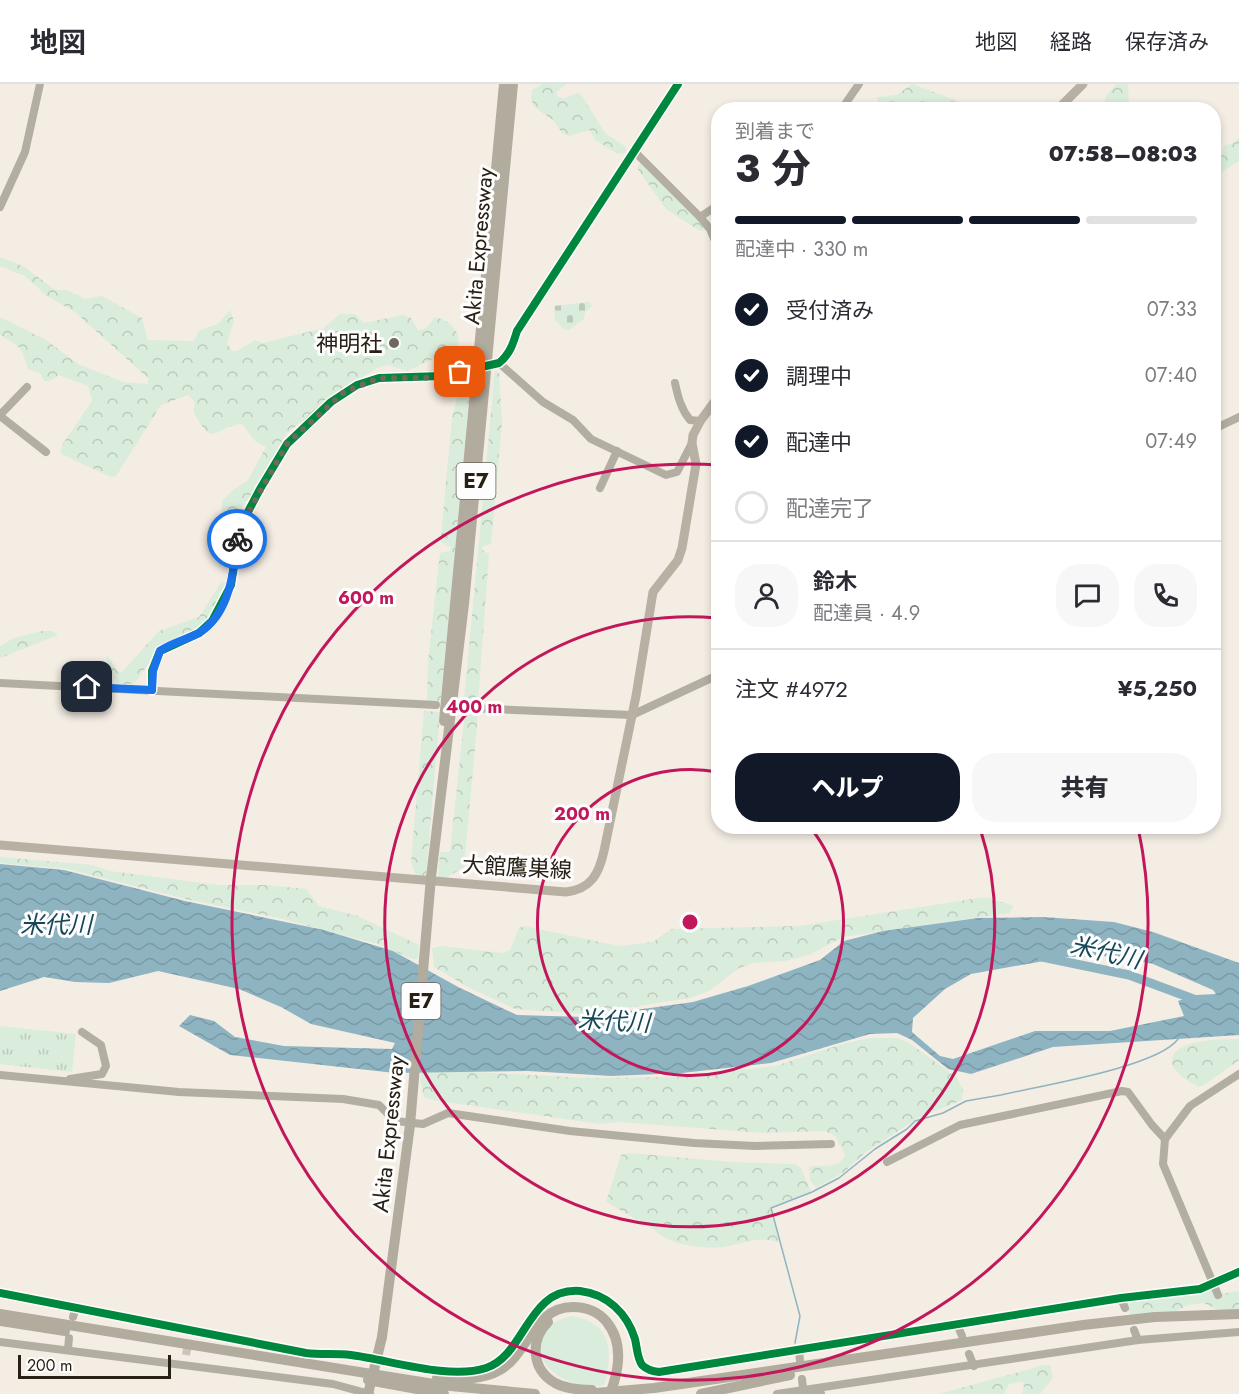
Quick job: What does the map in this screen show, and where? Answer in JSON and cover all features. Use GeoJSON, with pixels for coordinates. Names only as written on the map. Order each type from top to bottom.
{"type":"FeatureCollection","features":[{"type":"Feature","properties":{"kind":"highway","name":"Akita Expressway"},"geometry":{"type":"LineString","coordinates":[[370,1394],[382,1337],[410,1125],[438,773],[504,84]]}},
{"type":"Feature","properties":{"kind":"highway","name":"Akita Expressway"},"geometry":{"type":"LineString","coordinates":[[431,877],[464,604],[513,84]]}},
{"type":"Feature","properties":{"kind":"highway"},"geometry":{"type":"LineString","coordinates":[[338,1368],[454,1379],[484,1377],[500,1370],[513,1360],[533,1329],[546,1316],[560,1308],[577,1307],[598,1314],[612,1331],[618,1352],[611,1386],[605,1394]]}},
{"type":"Feature","properties":{"kind":"highway"},"geometry":{"type":"LineString","coordinates":[[0,1312],[57,1326],[444,1394]]}},
{"type":"Feature","properties":{"kind":"highway"},"geometry":{"type":"LineString","coordinates":[[611,1386],[612,1347],[607,1333],[597,1320],[584,1314],[570,1312],[555,1316],[545,1325],[536,1343],[536,1356],[545,1374],[562,1386],[602,1390],[682,1384]]}},
{"type":"Feature","properties":{"kind":"highway"},"geometry":{"type":"LineString","coordinates":[[584,1394],[682,1384],[1064,1327],[1143,1318],[1239,1314]]}},
{"type":"Feature","properties":{"kind":"highway"},"geometry":{"type":"LineString","coordinates":[[661,1394],[1045,1335],[1201,1316]]}},
{"type":"Feature","properties":{"kind":"highway"},"geometry":{"type":"LineString","coordinates":[[0,1323],[57,1326],[472,1389],[535,1394]]}},
{"type":"Feature","properties":{"kind":"highway"},"geometry":{"type":"LineString","coordinates":[[700,1394],[790,1375]]}},
{"type":"Feature","properties":{"kind":"highway"},"geometry":{"type":"LineString","coordinates":[[366,1380],[463,1394]]}},
{"type":"Feature","properties":{"kind":"main road"},"geometry":{"type":"LineString","coordinates":[[1067,102],[1083,84]]}},
{"type":"Feature","properties":{"kind":"main road","name":"大館鷹巣線"},"geometry":{"type":"LineString","coordinates":[[0,845],[411,880],[566,892],[580,890],[596,876],[601,865],[632,715],[653,592],[678,560],[682,548],[696,464],[692,443],[700,421],[711,406]]}},
{"type":"Feature","properties":{"kind":"street"},"geometry":{"type":"LineString","coordinates":[[0,207],[26,152],[40,84]]}},
{"type":"Feature","properties":{"kind":"street"},"geometry":{"type":"LineString","coordinates":[[678,84],[517,331],[511,351],[499,363],[543,402],[567,415],[591,439],[666,475],[678,472],[692,443]]}},
{"type":"Feature","properties":{"kind":"street"},"geometry":{"type":"LineString","coordinates":[[847,102],[859,84]]}},
{"type":"Feature","properties":{"kind":"street"},"geometry":{"type":"LineString","coordinates":[[634,151],[700,217],[711,231]]}},
{"type":"Feature","properties":{"kind":"street"},"geometry":{"type":"LineString","coordinates":[[700,217],[711,210]]}},
{"type":"Feature","properties":{"kind":"street"},"geometry":{"type":"LineString","coordinates":[[152,690],[153,671],[160,651],[199,633],[212,621],[225,600],[231,585],[240,527],[287,444],[331,402],[357,385],[379,378],[442,376],[471,369]]}},
{"type":"Feature","properties":{"kind":"street"},"geometry":{"type":"LineString","coordinates":[[675,384],[686,415],[690,420],[700,421]]}},
{"type":"Feature","properties":{"kind":"street"},"geometry":{"type":"LineString","coordinates":[[27,387],[0,416],[46,452]]}},
{"type":"Feature","properties":{"kind":"street"},"geometry":{"type":"LineString","coordinates":[[1221,426],[1239,417]]}},
{"type":"Feature","properties":{"kind":"street"},"geometry":{"type":"LineString","coordinates":[[600,488],[617,452]]}},
{"type":"Feature","properties":{"kind":"street"},"geometry":{"type":"LineString","coordinates":[[467,708],[632,715],[711,678]]}},
{"type":"Feature","properties":{"kind":"street"},"geometry":{"type":"LineString","coordinates":[[0,683],[436,705]]}},
{"type":"Feature","properties":{"kind":"street"},"geometry":{"type":"LineString","coordinates":[[59,1081],[95,1077],[104,1072],[105,1056],[101,1046],[82,1032]]}},
{"type":"Feature","properties":{"kind":"street"},"geometry":{"type":"LineString","coordinates":[[1218,1295],[1163,1164],[1165,1138],[1190,1106],[1205,1093],[1239,1074]]}},
{"type":"Feature","properties":{"kind":"street"},"geometry":{"type":"LineString","coordinates":[[0,1075],[179,1092],[343,1099],[379,1105],[395,1121],[423,1124],[448,1113],[570,1131],[694,1143],[755,1146],[831,1144]]}},
{"type":"Feature","properties":{"kind":"street"},"geometry":{"type":"LineString","coordinates":[[887,1162],[960,1125],[1122,1091],[1128,1092],[1152,1125],[1165,1138]]}},
{"type":"Feature","properties":{"kind":"street"},"geometry":{"type":"LineString","coordinates":[[0,1293],[76,1306],[306,1353],[349,1355],[467,1371],[495,1364],[512,1347],[526,1323],[535,1313],[557,1294],[577,1291],[600,1297],[620,1311],[634,1335],[642,1365],[649,1370],[669,1371],[1121,1298],[1200,1289],[1239,1272]]}},
{"type":"Feature","properties":{"kind":"street"},"geometry":{"type":"LineString","coordinates":[[1121,1298],[1125,1308]]}},
{"type":"Feature","properties":{"kind":"street"},"geometry":{"type":"LineString","coordinates":[[73,1317],[76,1306]]}},
{"type":"Feature","properties":{"kind":"street"},"geometry":{"type":"LineString","coordinates":[[957,1324],[962,1336]]}},
{"type":"Feature","properties":{"kind":"street"},"geometry":{"type":"LineString","coordinates":[[1134,1330],[1138,1340]]}},
{"type":"Feature","properties":{"kind":"street"},"geometry":{"type":"LineString","coordinates":[[189,1340],[191,1331]]}},
{"type":"Feature","properties":{"kind":"street"},"geometry":{"type":"LineString","coordinates":[[777,1394],[1138,1340],[1239,1332]]}},
{"type":"Feature","properties":{"kind":"street"},"geometry":{"type":"LineString","coordinates":[[68,1349],[69,1338]]}},
{"type":"Feature","properties":{"kind":"street"},"geometry":{"type":"LineString","coordinates":[[0,1342],[186,1359],[333,1384],[370,1394]]}},
{"type":"Feature","properties":{"kind":"street"},"geometry":{"type":"LineString","coordinates":[[799,1351],[800,1361]]}},
{"type":"Feature","properties":{"kind":"street"},"geometry":{"type":"LineString","coordinates":[[969,1354],[974,1366]]}},
{"type":"Feature","properties":{"kind":"street"},"geometry":{"type":"LineString","coordinates":[[801,1392],[802,1379]]}},
{"type":"Feature","properties":{"kind":"street"},"geometry":{"type":"LineString","coordinates":[[801,1392],[821,1394]]}},
{"type":"Feature","properties":{"kind":"green space"},"geometry":{"type":"Polygon","coordinates":[[[543,84],[567,84],[556,92],[558,97],[565,98],[578,93],[582,96],[605,133],[626,147],[626,153],[618,154],[595,140],[590,130],[569,136],[562,133],[553,120],[534,107],[531,98],[532,90],[543,84]]]}},
{"type":"Feature","properties":{"kind":"green space"},"geometry":{"type":"Polygon","coordinates":[[[912,84],[959,102],[879,102],[877,97],[897,95],[912,84]]]}},
{"type":"Feature","properties":{"kind":"green space"},"geometry":{"type":"Polygon","coordinates":[[[1116,84],[1128,84],[1129,102],[1105,102],[1105,98],[1116,84]]]}},
{"type":"Feature","properties":{"kind":"green space"},"geometry":{"type":"Polygon","coordinates":[[[1239,137],[1239,161],[1221,173],[1224,146],[1235,142],[1239,137]]]}},
{"type":"Feature","properties":{"kind":"green space"},"geometry":{"type":"Polygon","coordinates":[[[641,162],[707,228],[706,230],[700,231],[666,209],[637,168],[641,162]]]}},
{"type":"Feature","properties":{"kind":"green space"},"geometry":{"type":"Polygon","coordinates":[[[0,257],[23,266],[55,290],[67,290],[85,299],[102,296],[142,318],[148,340],[193,341],[200,330],[218,324],[230,310],[234,321],[227,343],[232,351],[237,351],[255,340],[263,343],[324,328],[340,314],[355,314],[364,323],[403,315],[411,318],[419,331],[427,327],[435,317],[447,322],[456,330],[458,347],[455,354],[436,358],[407,371],[388,365],[377,368],[336,393],[286,434],[255,492],[237,511],[234,531],[227,547],[223,547],[222,501],[248,480],[266,447],[255,441],[242,424],[233,425],[211,434],[206,431],[193,411],[195,402],[188,395],[161,405],[116,476],[111,477],[61,454],[62,445],[92,401],[88,386],[59,375],[49,381],[44,381],[40,373],[28,369],[20,348],[0,335],[0,317],[46,340],[78,364],[123,382],[147,384],[149,379],[75,312],[47,296],[25,276],[0,266],[0,257]]]}},
{"type":"Feature","properties":{"kind":"green space"},"geometry":{"type":"Polygon","coordinates":[[[588,302],[593,305],[585,312],[584,319],[569,330],[564,329],[555,320],[554,306],[588,302]]]}},
{"type":"Feature","properties":{"kind":"green space"},"geometry":{"type":"Polygon","coordinates":[[[495,370],[499,373],[502,423],[491,544],[482,547],[483,551],[489,554],[478,703],[466,703],[464,700],[495,370]]]}},
{"type":"Feature","properties":{"kind":"green space"},"geometry":{"type":"Polygon","coordinates":[[[469,374],[471,377],[441,701],[427,701],[428,661],[440,553],[450,551],[451,547],[442,543],[441,536],[452,418],[462,378],[469,374]]]}},
{"type":"Feature","properties":{"kind":"green space"},"geometry":{"type":"Polygon","coordinates":[[[222,581],[226,585],[203,625],[160,648],[134,684],[117,684],[105,655],[117,671],[122,672],[159,631],[199,617],[222,581]]]}},
{"type":"Feature","properties":{"kind":"green space"},"geometry":{"type":"Polygon","coordinates":[[[42,631],[52,631],[58,635],[0,658],[0,646],[14,638],[42,631]]]}},
{"type":"Feature","properties":{"kind":"green space"},"geometry":{"type":"Polygon","coordinates":[[[424,711],[440,712],[426,876],[416,876],[411,862],[424,711]]]}},
{"type":"Feature","properties":{"kind":"green space"},"geometry":{"type":"Polygon","coordinates":[[[465,711],[478,715],[464,867],[446,878],[438,877],[440,852],[450,852],[465,711]]]}},
{"type":"Feature","properties":{"kind":"green space"},"geometry":{"type":"Polygon","coordinates":[[[0,857],[92,865],[110,871],[218,885],[265,885],[306,889],[319,906],[358,916],[419,945],[418,959],[412,959],[378,944],[283,919],[186,899],[67,869],[0,863],[0,857]]]}},
{"type":"Feature","properties":{"kind":"green space"},"geometry":{"type":"Polygon","coordinates":[[[989,898],[1014,906],[1009,913],[843,937],[809,955],[785,961],[754,963],[739,968],[709,991],[690,998],[588,1014],[515,1009],[468,987],[434,967],[432,948],[441,946],[503,953],[510,950],[519,928],[524,926],[619,946],[653,942],[671,929],[799,926],[989,898]]]}},
{"type":"Feature","properties":{"kind":"green space"},"geometry":{"type":"Polygon","coordinates":[[[0,1026],[76,1034],[72,1072],[0,1064],[0,1026]]]}},
{"type":"Feature","properties":{"kind":"green space"},"geometry":{"type":"Polygon","coordinates":[[[870,1038],[897,1038],[908,1042],[956,1077],[963,1089],[962,1100],[918,1118],[866,1152],[844,1172],[816,1188],[810,1180],[809,1167],[834,1165],[839,1163],[845,1155],[835,1136],[825,1131],[763,1133],[621,1122],[599,1124],[433,1100],[424,1097],[420,1079],[422,1071],[435,1070],[588,1078],[679,1077],[775,1066],[846,1043],[870,1038]]]}},
{"type":"Feature","properties":{"kind":"green space"},"geometry":{"type":"Polygon","coordinates":[[[1239,1039],[1239,1060],[1204,1085],[1198,1087],[1180,1075],[1173,1066],[1172,1057],[1177,1050],[1186,1046],[1209,1040],[1239,1039]]]}},
{"type":"Feature","properties":{"kind":"green space"},"geometry":{"type":"Polygon","coordinates":[[[630,1153],[731,1162],[795,1164],[801,1168],[811,1191],[770,1208],[779,1242],[757,1240],[715,1247],[686,1245],[660,1235],[606,1202],[621,1155],[630,1153]]]}},
{"type":"Feature","properties":{"kind":"green space"},"geometry":{"type":"Polygon","coordinates":[[[1212,1286],[1220,1294],[1239,1291],[1239,1310],[1219,1310],[1204,1303],[1188,1305],[1173,1313],[1131,1316],[1126,1302],[1212,1286]]]}},
{"type":"Feature","properties":{"kind":"green space"},"geometry":{"type":"Polygon","coordinates":[[[572,1316],[585,1319],[595,1325],[606,1340],[609,1361],[604,1385],[583,1385],[566,1380],[552,1371],[543,1359],[539,1346],[542,1334],[553,1323],[572,1316]]]}},
{"type":"Feature","properties":{"kind":"green space"},"geometry":{"type":"Polygon","coordinates":[[[1050,1365],[1053,1378],[1040,1394],[1022,1394],[1023,1382],[1009,1384],[1004,1394],[939,1394],[1050,1365]]]}},
{"type":"Feature","properties":{"kind":"water","name":"米代川"},"geometry":{"type":"Polygon","coordinates":[[[0,864],[64,870],[185,901],[324,930],[393,951],[460,988],[517,1015],[585,1017],[693,1002],[748,986],[820,960],[844,941],[883,931],[978,918],[1043,917],[1114,922],[1153,932],[1239,963],[1239,1035],[1053,1047],[971,1074],[948,1069],[912,1040],[897,1033],[870,1034],[771,1063],[682,1073],[611,1076],[528,1071],[395,1073],[230,1055],[179,1026],[190,1015],[214,1021],[235,1037],[284,1046],[392,1049],[395,1043],[311,1024],[281,1007],[239,989],[158,971],[109,983],[75,982],[44,977],[0,991],[0,864]],[[1117,956],[1066,957],[971,974],[945,989],[913,1018],[912,1032],[940,1056],[953,1059],[1035,1031],[1110,1031],[1184,1016],[1178,1001],[1196,995],[1216,994],[1213,990],[1153,964],[1117,956]]]}},
{"type":"Feature","properties":{"kind":"waterway","name":"米代川"},"geometry":{"type":"LineString","coordinates":[[1042,957],[1129,975],[1199,1001]]}},
{"type":"Feature","properties":{"kind":"waterway"},"geometry":{"type":"LineString","coordinates":[[795,1343],[800,1316],[771,1208],[812,1192],[839,1178],[915,1121],[943,1113],[966,1101],[1068,1081],[1123,1067],[1166,1049],[1178,1039]]}},
{"type":"Feature","properties":{"kind":"tunnel"},"geometry":{"type":"LineString","coordinates":[[186,1355],[189,1340]]}},
{"type":"Feature","properties":{"kind":"cycle path"},"geometry":{"type":"LineString","coordinates":[[152,690],[152,671],[160,651],[199,633],[212,621],[231,585],[240,527],[287,444],[331,402],[357,385],[379,378],[442,376],[499,363],[503,360],[511,348],[517,331],[678,84]]}},
{"type":"Feature","properties":{"kind":"cycle path"},"geometry":{"type":"LineString","coordinates":[[0,1293],[306,1353],[351,1355],[419,1368],[455,1372],[486,1368],[499,1361],[510,1350],[538,1310],[549,1300],[562,1293],[580,1291],[599,1296],[615,1306],[627,1321],[642,1365],[659,1372],[1121,1298],[1200,1289],[1239,1272]]}},
{"type":"Feature","properties":{"kind":"way so far"},"geometry":{"type":"LineString","coordinates":[[237,539],[240,527],[279,454],[302,429],[344,392],[379,378],[425,378],[460,372]]}},
{"type":"Feature","properties":{"kind":"place","name":"神明社"},"geometry":{"type":"Point","coordinates":[394,343]}},
{"type":"Feature","properties":{"kind":"route"},"geometry":{"type":"LineString","coordinates":[[87,687],[152,690],[154,663],[160,651],[199,633],[212,621],[225,600],[235,568],[237,539]]}}]}
